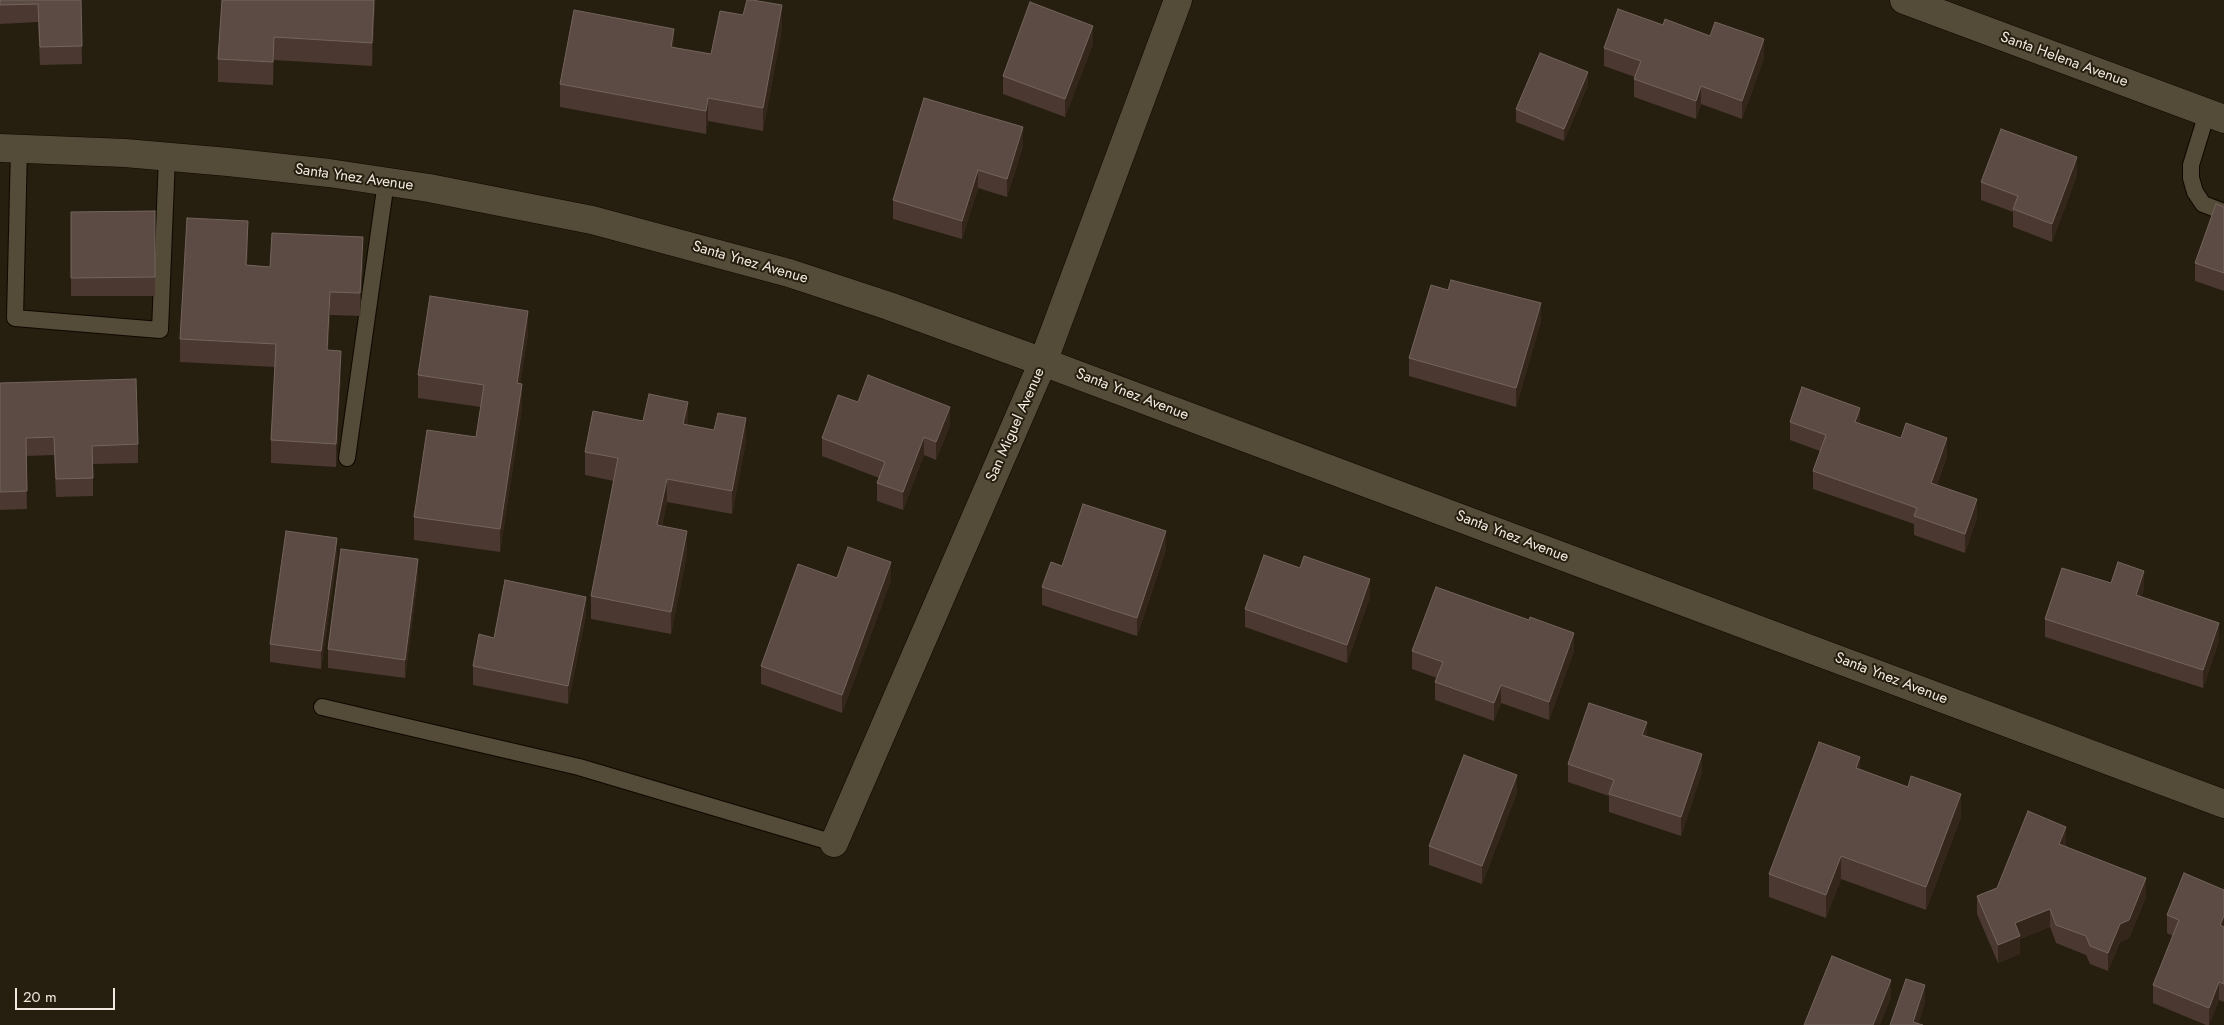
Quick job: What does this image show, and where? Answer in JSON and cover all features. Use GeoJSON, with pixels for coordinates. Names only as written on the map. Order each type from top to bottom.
{"type":"FeatureCollection","features":[{"type":"Feature","properties":{"kind":"street","name":"San Miguel Avenue"},"geometry":{"type":"LineString","coordinates":[[834,843],[1043,362],[1178,0]]}},
{"type":"Feature","properties":{"kind":"street","name":"Santa Helena Avenue"},"geometry":{"type":"LineString","coordinates":[[1904,0],[2216,116]]}},
{"type":"Feature","properties":{"kind":"street","name":"Santa Ynez Avenue"},"geometry":{"type":"LineString","coordinates":[[9,148],[125,153],[330,173],[564,214],[684,243],[789,273],[880,303],[1043,362],[2224,804]]}},
{"type":"Feature","properties":{"kind":"lane"},"geometry":{"type":"LineString","coordinates":[[2216,116],[2191,164],[2191,178],[2195,192],[2203,204],[2224,212]]}},
{"type":"Feature","properties":{"kind":"lane"},"geometry":{"type":"LineString","coordinates":[[9,148],[15,318],[160,330],[167,157]]}},
{"type":"Feature","properties":{"kind":"lane"},"geometry":{"type":"LineString","coordinates":[[347,458],[386,182]]}},
{"type":"Feature","properties":{"kind":"lane"},"geometry":{"type":"LineString","coordinates":[[322,707],[579,767],[834,843]]}},
{"type":"Feature","properties":{"kind":"building"},"geometry":{"type":"Polygon","coordinates":[[[0,0],[81,0],[82,46],[40,47],[38,4],[0,5],[0,0]]]}},
{"type":"Feature","properties":{"kind":"building"},"geometry":{"type":"Polygon","coordinates":[[[222,0],[374,0],[372,43],[274,37],[273,62],[218,59],[222,0]]]}},
{"type":"Feature","properties":{"kind":"building"},"geometry":{"type":"Polygon","coordinates":[[[747,0],[782,5],[763,108],[708,98],[706,111],[560,84],[574,10],[674,29],[671,47],[711,54],[720,11],[743,15],[747,0]]]}},
{"type":"Feature","properties":{"kind":"building"},"geometry":{"type":"Polygon","coordinates":[[[1030,2],[1093,26],[1065,99],[1003,76],[1030,2]]]}},
{"type":"Feature","properties":{"kind":"building"},"geometry":{"type":"Polygon","coordinates":[[[1618,9],[1663,25],[1665,19],[1710,36],[1715,22],[1764,39],[1742,101],[1701,86],[1696,101],[1634,79],[1641,61],[1604,48],[1618,9]]]}},
{"type":"Feature","properties":{"kind":"building"},"geometry":{"type":"Polygon","coordinates":[[[1540,53],[1588,72],[1564,129],[1516,109],[1540,53]]]}},
{"type":"Feature","properties":{"kind":"building"},"geometry":{"type":"Polygon","coordinates":[[[924,98],[1023,127],[1007,179],[978,170],[962,221],[893,200],[924,98]]]}},
{"type":"Feature","properties":{"kind":"building"},"geometry":{"type":"Polygon","coordinates":[[[2001,129],[2077,157],[2052,224],[2013,209],[2018,196],[1981,182],[2001,129]]]}},
{"type":"Feature","properties":{"kind":"building"},"geometry":{"type":"Polygon","coordinates":[[[2216,204],[2224,207],[2224,273],[2195,263],[2216,204]]]}},
{"type":"Feature","properties":{"kind":"building"},"geometry":{"type":"Polygon","coordinates":[[[155,211],[155,277],[71,278],[71,212],[155,211]]]}},
{"type":"Feature","properties":{"kind":"building"},"geometry":{"type":"Polygon","coordinates":[[[187,218],[248,221],[246,265],[270,267],[272,233],[363,237],[360,293],[330,292],[327,350],[341,351],[336,444],[271,440],[276,344],[180,339],[187,218]]]}},
{"type":"Feature","properties":{"kind":"building"},"geometry":{"type":"Polygon","coordinates":[[[1451,280],[1541,303],[1516,388],[1409,358],[1431,285],[1448,290],[1451,280]]]}},
{"type":"Feature","properties":{"kind":"building"},"geometry":{"type":"Polygon","coordinates":[[[430,296],[528,311],[517,383],[522,384],[500,529],[414,517],[427,430],[476,437],[484,385],[418,375],[430,296]]]}},
{"type":"Feature","properties":{"kind":"building"},"geometry":{"type":"Polygon","coordinates":[[[868,375],[950,407],[936,442],[924,437],[903,492],[877,483],[885,462],[822,438],[838,395],[858,402],[868,375]]]}},
{"type":"Feature","properties":{"kind":"building"},"geometry":{"type":"Polygon","coordinates":[[[136,379],[138,444],[92,446],[93,478],[56,479],[54,437],[26,438],[27,491],[0,492],[0,383],[136,379]]]}},
{"type":"Feature","properties":{"kind":"building"},"geometry":{"type":"Polygon","coordinates":[[[1802,387],[1860,408],[1855,422],[1901,438],[1906,423],[1947,438],[1931,483],[1977,499],[1965,534],[1914,516],[1917,508],[1813,471],[1826,435],[1790,422],[1802,387]]]}},
{"type":"Feature","properties":{"kind":"building"},"geometry":{"type":"Polygon","coordinates":[[[649,394],[688,402],[683,424],[714,430],[718,413],[746,418],[732,491],[667,479],[657,525],[687,531],[671,612],[591,596],[618,458],[585,452],[593,411],[643,421],[649,394]]]}},
{"type":"Feature","properties":{"kind":"building"},"geometry":{"type":"Polygon","coordinates":[[[1083,504],[1166,531],[1137,618],[1042,587],[1051,562],[1062,566],[1083,504]]]}},
{"type":"Feature","properties":{"kind":"building"},"geometry":{"type":"Polygon","coordinates":[[[286,531],[337,538],[321,651],[270,644],[286,531]]]}},
{"type":"Feature","properties":{"kind":"building"},"geometry":{"type":"Polygon","coordinates":[[[848,547],[891,562],[842,695],[761,666],[798,564],[837,578],[848,547]]]}},
{"type":"Feature","properties":{"kind":"building"},"geometry":{"type":"Polygon","coordinates":[[[341,549],[418,559],[405,660],[328,649],[341,549]]]}},
{"type":"Feature","properties":{"kind":"building"},"geometry":{"type":"Polygon","coordinates":[[[1264,555],[1300,568],[1304,556],[1370,579],[1347,645],[1245,609],[1264,555]]]}},
{"type":"Feature","properties":{"kind":"building"},"geometry":{"type":"Polygon","coordinates":[[[2118,562],[2144,571],[2136,595],[2219,623],[2203,670],[2045,619],[2062,568],[2111,583],[2118,562]]]}},
{"type":"Feature","properties":{"kind":"building"},"geometry":{"type":"Polygon","coordinates":[[[505,580],[586,597],[568,686],[473,666],[479,634],[494,638],[505,580]]]}},
{"type":"Feature","properties":{"kind":"building"},"geometry":{"type":"Polygon","coordinates":[[[1436,587],[1529,620],[1530,617],[1574,633],[1549,702],[1501,685],[1494,703],[1435,682],[1443,662],[1412,651],[1436,587]]]}},
{"type":"Feature","properties":{"kind":"building"},"geometry":{"type":"Polygon","coordinates":[[[1589,703],[1647,722],[1642,735],[1702,754],[1681,817],[1609,794],[1614,780],[1568,764],[1589,703]]]}},
{"type":"Feature","properties":{"kind":"building"},"geometry":{"type":"Polygon","coordinates":[[[1819,742],[1860,757],[1856,768],[1908,787],[1911,776],[1961,794],[1926,887],[1841,856],[1826,895],[1769,874],[1819,742]]]}},
{"type":"Feature","properties":{"kind":"building"},"geometry":{"type":"Polygon","coordinates":[[[1464,755],[1517,775],[1482,866],[1429,846],[1464,755]]]}},
{"type":"Feature","properties":{"kind":"building"},"geometry":{"type":"Polygon","coordinates":[[[2028,811],[2066,827],[2059,844],[2146,878],[2129,920],[2120,924],[2108,953],[2090,946],[2086,936],[2056,925],[2050,909],[2015,923],[2020,936],[1998,945],[1977,896],[1997,888],[2028,811]]]}},
{"type":"Feature","properties":{"kind":"building"},"geometry":{"type":"Polygon","coordinates":[[[2184,873],[2224,890],[2224,916],[2220,925],[2224,927],[2224,984],[2219,982],[2209,1008],[2153,985],[2179,920],[2167,915],[2184,873]]]}},
{"type":"Feature","properties":{"kind":"building"},"geometry":{"type":"Polygon","coordinates":[[[1832,956],[1891,980],[1873,1025],[1804,1025],[1832,956]]]}},
{"type":"Feature","properties":{"kind":"building"},"geometry":{"type":"Polygon","coordinates":[[[1906,979],[1925,985],[1913,1022],[1923,1025],[1890,1025],[1906,979]]]}}]}
